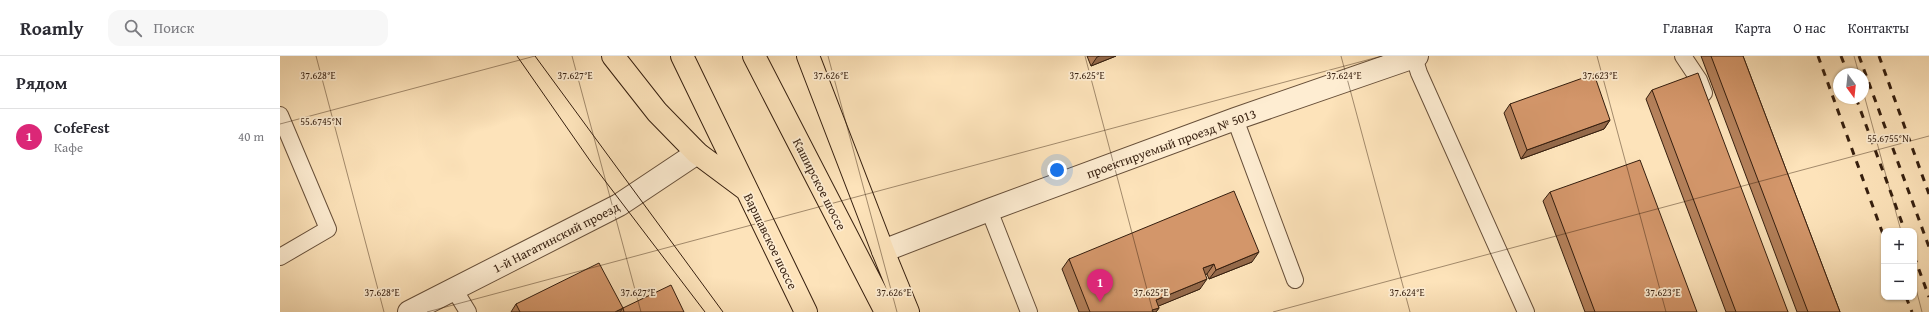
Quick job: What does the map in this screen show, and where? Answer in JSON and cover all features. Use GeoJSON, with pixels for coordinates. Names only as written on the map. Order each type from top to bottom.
{"type":"FeatureCollection","features":[{"type":"Feature","properties":{"kind":"main road","name":"Варшавское шоссе"},"geometry":{"type":"LineString","coordinates":[[613,56],[657,112],[697,153],[747,190],[806,312]]}},
{"type":"Feature","properties":{"kind":"main road"},"geometry":{"type":"LineString","coordinates":[[682,56],[747,190]]}},
{"type":"Feature","properties":{"kind":"main road","name":"Каширское шоссе"},"geometry":{"type":"LineString","coordinates":[[754,56],[886,312]]}},
{"type":"Feature","properties":{"kind":"main road"},"geometry":{"type":"LineString","coordinates":[[808,56],[908,312]]}},
{"type":"Feature","properties":{"kind":"street","name":"проектируемый проезд № 5013"},"geometry":{"type":"LineString","coordinates":[[883,251],[1235,119],[1415,56]]}},
{"type":"Feature","properties":{"kind":"street","name":"1-й Нагатинский проезд"},"geometry":{"type":"LineString","coordinates":[[409,312],[619,205],[697,153]]}},
{"type":"Feature","properties":{"kind":"lane"},"geometry":{"type":"LineString","coordinates":[[1415,56],[1419,73],[1526,312]]}},
{"type":"Feature","properties":{"kind":"lane"},"geometry":{"type":"LineString","coordinates":[[1683,56],[1699,80],[1710,109]]}},
{"type":"Feature","properties":{"kind":"lane"},"geometry":{"type":"LineString","coordinates":[[280,114],[328,229],[280,257]]}},
{"type":"Feature","properties":{"kind":"lane"},"geometry":{"type":"LineString","coordinates":[[1235,119],[1295,280]]}},
{"type":"Feature","properties":{"kind":"lane"},"geometry":{"type":"LineString","coordinates":[[989,210],[1028,312]]}},
{"type":"Feature","properties":{"kind":"lane"},"geometry":{"type":"LineString","coordinates":[[454,289],[468,312]]}},
{"type":"Feature","properties":{"kind":"building"},"geometry":{"type":"Polygon","coordinates":[[[1711,56],[1743,56],[1840,312],[1808,312],[1711,56]]]}},
{"type":"Feature","properties":{"kind":"building"},"geometry":{"type":"Polygon","coordinates":[[[1698,73],[1788,312],[1736,312],[1652,90],[1698,73]]]}},
{"type":"Feature","properties":{"kind":"building"},"geometry":{"type":"Polygon","coordinates":[[[1594,74],[1610,120],[1527,150],[1510,104],[1594,74]]]}},
{"type":"Feature","properties":{"kind":"building"},"geometry":{"type":"Polygon","coordinates":[[[1640,160],[1697,312],[1595,312],[1550,192],[1640,160]]]}},
{"type":"Feature","properties":{"kind":"building"},"geometry":{"type":"Polygon","coordinates":[[[1234,191],[1259,252],[1216,270],[1214,264],[1203,268],[1207,279],[1156,300],[1159,308],[1152,310],[1153,312],[1090,312],[1069,259],[1234,191]]]}},
{"type":"Feature","properties":{"kind":"building"},"geometry":{"type":"Polygon","coordinates":[[[599,263],[623,308],[615,312],[520,312],[516,304],[599,263]]]}},
{"type":"Feature","properties":{"kind":"building"},"geometry":{"type":"Polygon","coordinates":[[[671,285],[684,312],[624,312],[623,308],[671,285]]]}},
{"type":"Feature","properties":{"kind":"tram line"},"geometry":{"type":"LineString","coordinates":[[517,56],[593,165],[705,312]]}},
{"type":"Feature","properties":{"kind":"tram line"},"geometry":{"type":"LineString","coordinates":[[535,56],[723,312]]}},
{"type":"Feature","properties":{"kind":"railway"},"geometry":{"type":"LineString","coordinates":[[1818,56],[1881,229]]}},
{"type":"Feature","properties":{"kind":"railway"},"geometry":{"type":"LineString","coordinates":[[1841,56],[1846,68]]}},
{"type":"Feature","properties":{"kind":"railway"},"geometry":{"type":"LineString","coordinates":[[1859,56],[1929,247]]}},
{"type":"Feature","properties":{"kind":"railway"},"geometry":{"type":"LineString","coordinates":[[1879,56],[1929,194]]}},
{"type":"Feature","properties":{"kind":"railway"},"geometry":{"type":"LineString","coordinates":[[1858,104],[1904,228]]}},
{"type":"Feature","properties":{"kind":"railway"},"geometry":{"type":"LineString","coordinates":[[1917,264],[1929,297]]}},
{"type":"Feature","properties":{"kind":"railway"},"geometry":{"type":"LineString","coordinates":[[1907,300],[1912,312]]}},
{"type":"Feature","properties":{"kind":"place","name":"CofeFest"},"geometry":{"type":"Point","coordinates":[1100,302]}}]}
